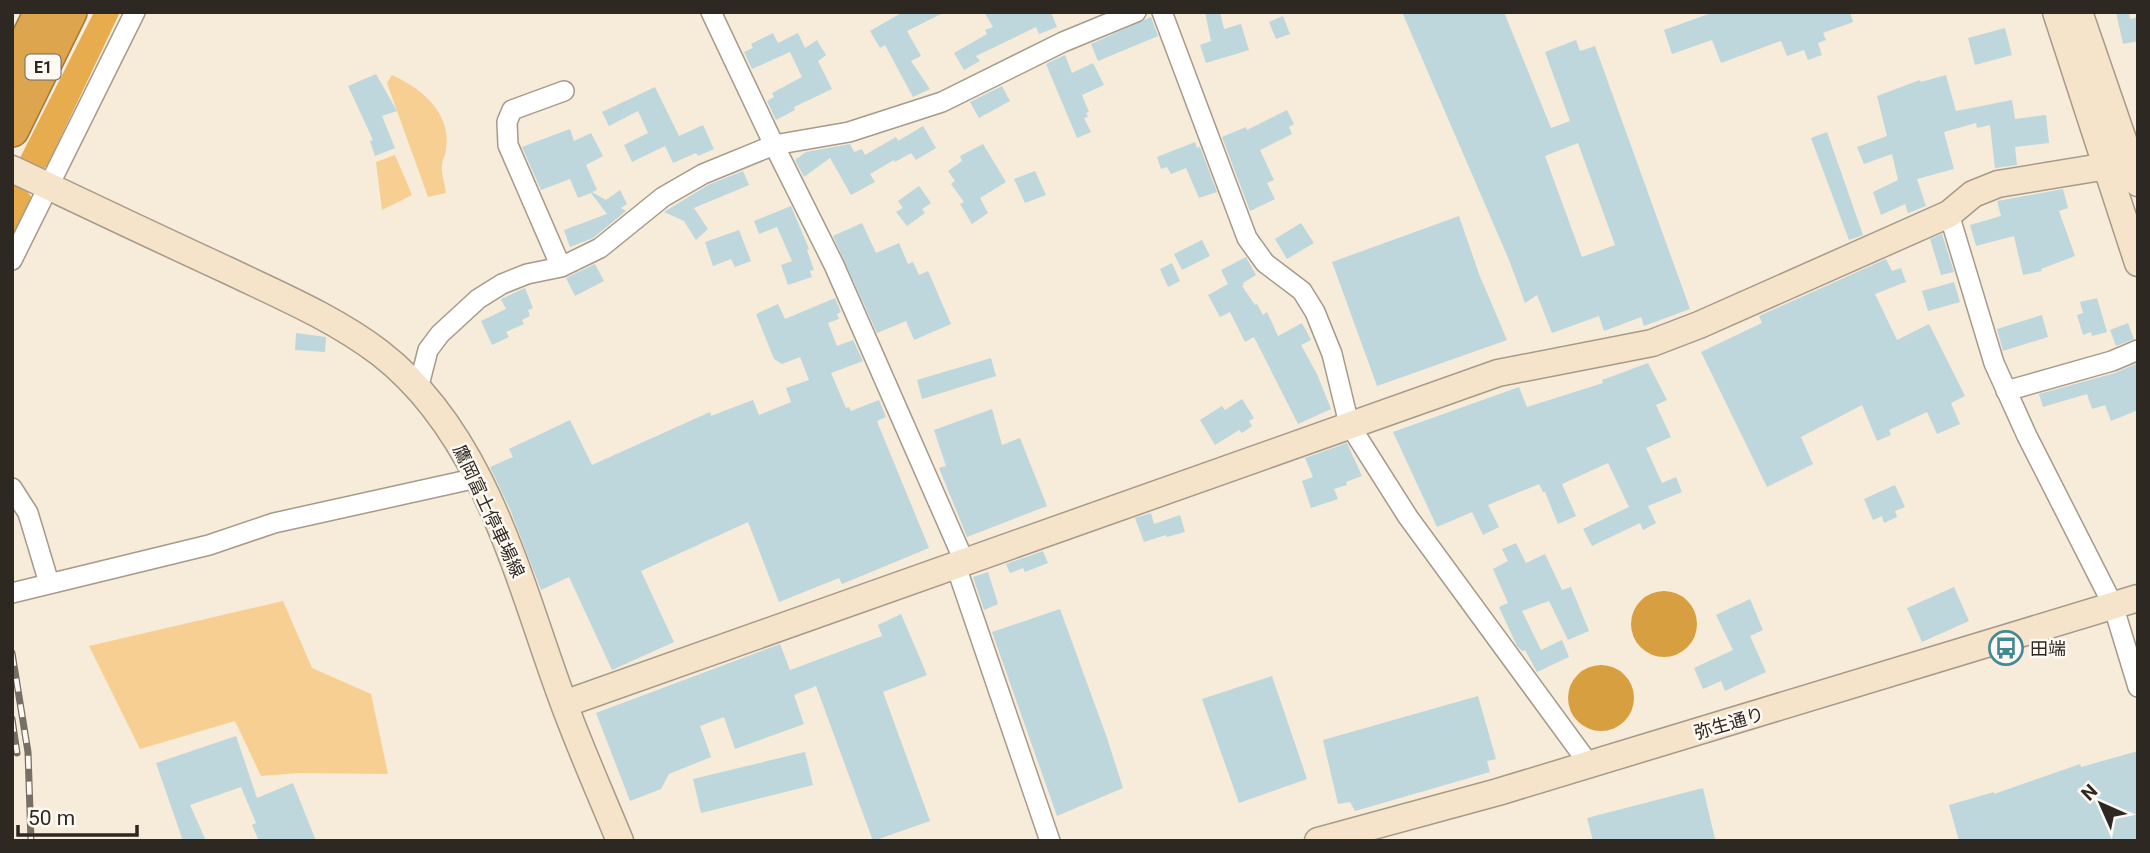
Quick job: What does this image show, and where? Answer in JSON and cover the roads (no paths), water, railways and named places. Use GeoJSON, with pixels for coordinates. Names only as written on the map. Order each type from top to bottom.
{"type":"FeatureCollection","features":[{"type":"Feature","properties":{"kind":"highway","name":"E1"},"geometry":{"type":"LineString","coordinates":[[12,71],[41,12]]}},
{"type":"Feature","properties":{"kind":"highway","name":"E1"},"geometry":{"type":"LineString","coordinates":[[14,126],[70,12]]}},
{"type":"Feature","properties":{"kind":"street"},"geometry":{"type":"LineString","coordinates":[[12,260],[135,12]]}},
{"type":"Feature","properties":{"kind":"street"},"geometry":{"type":"LineString","coordinates":[[711,12],[834,265],[960,565],[1051,841]]}},
{"type":"Feature","properties":{"kind":"street"},"geometry":{"type":"LineString","coordinates":[[418,389],[428,350],[463,311],[502,284],[527,274],[561,267],[600,248],[663,197],[693,180],[774,145],[849,132],[890,121],[942,102],[1063,42],[1136,12]]}},
{"type":"Feature","properties":{"kind":"street"},"geometry":{"type":"LineString","coordinates":[[1162,12],[1247,238],[1265,262],[1302,291],[1315,312],[1332,354],[1349,424],[1408,517],[1589,764]]}},
{"type":"Feature","properties":{"kind":"street"},"geometry":{"type":"LineString","coordinates":[[2056,12],[2128,168]]}},
{"type":"Feature","properties":{"kind":"street"},"geometry":{"type":"LineString","coordinates":[[2079,12],[2128,168],[2138,263]]}},
{"type":"Feature","properties":{"kind":"street"},"geometry":{"type":"LineString","coordinates":[[561,267],[508,145],[507,122],[512,110],[564,90]]}},
{"type":"Feature","properties":{"kind":"street"},"geometry":{"type":"LineString","coordinates":[[564,704],[1498,373],[1652,343],[1949,214],[1973,194],[1998,184],[2128,168]]}},
{"type":"Feature","properties":{"kind":"street","name":"鷹岡富士停車場線"},"geometry":{"type":"LineString","coordinates":[[12,169],[342,327],[381,354],[418,389],[449,427],[477,478],[516,565],[564,704],[620,841]]}},
{"type":"Feature","properties":{"kind":"street"},"geometry":{"type":"LineString","coordinates":[[1949,214],[1989,349],[2006,391],[2125,602],[2138,687]]}},
{"type":"Feature","properties":{"kind":"street"},"geometry":{"type":"LineString","coordinates":[[2006,391],[2112,361],[2138,350]]}},
{"type":"Feature","properties":{"kind":"street"},"geometry":{"type":"LineString","coordinates":[[12,593],[209,545],[274,523],[477,478]]}},
{"type":"Feature","properties":{"kind":"street"},"geometry":{"type":"LineString","coordinates":[[12,488],[28,513],[49,583]]}},
{"type":"Feature","properties":{"kind":"street","name":"弥生通り"},"geometry":{"type":"LineString","coordinates":[[1318,841],[1498,792],[2125,602]]}},
{"type":"Feature","properties":{"kind":"railway"},"geometry":{"type":"LineString","coordinates":[[12,653],[28,752],[31,841]]}},
{"type":"Feature","properties":{"kind":"railway"},"geometry":{"type":"LineString","coordinates":[[12,719],[17,753]]}},
{"type":"Feature","properties":{"kind":"place","name":"田端"},"geometry":{"type":"Point","coordinates":[2006,648]}}]}
